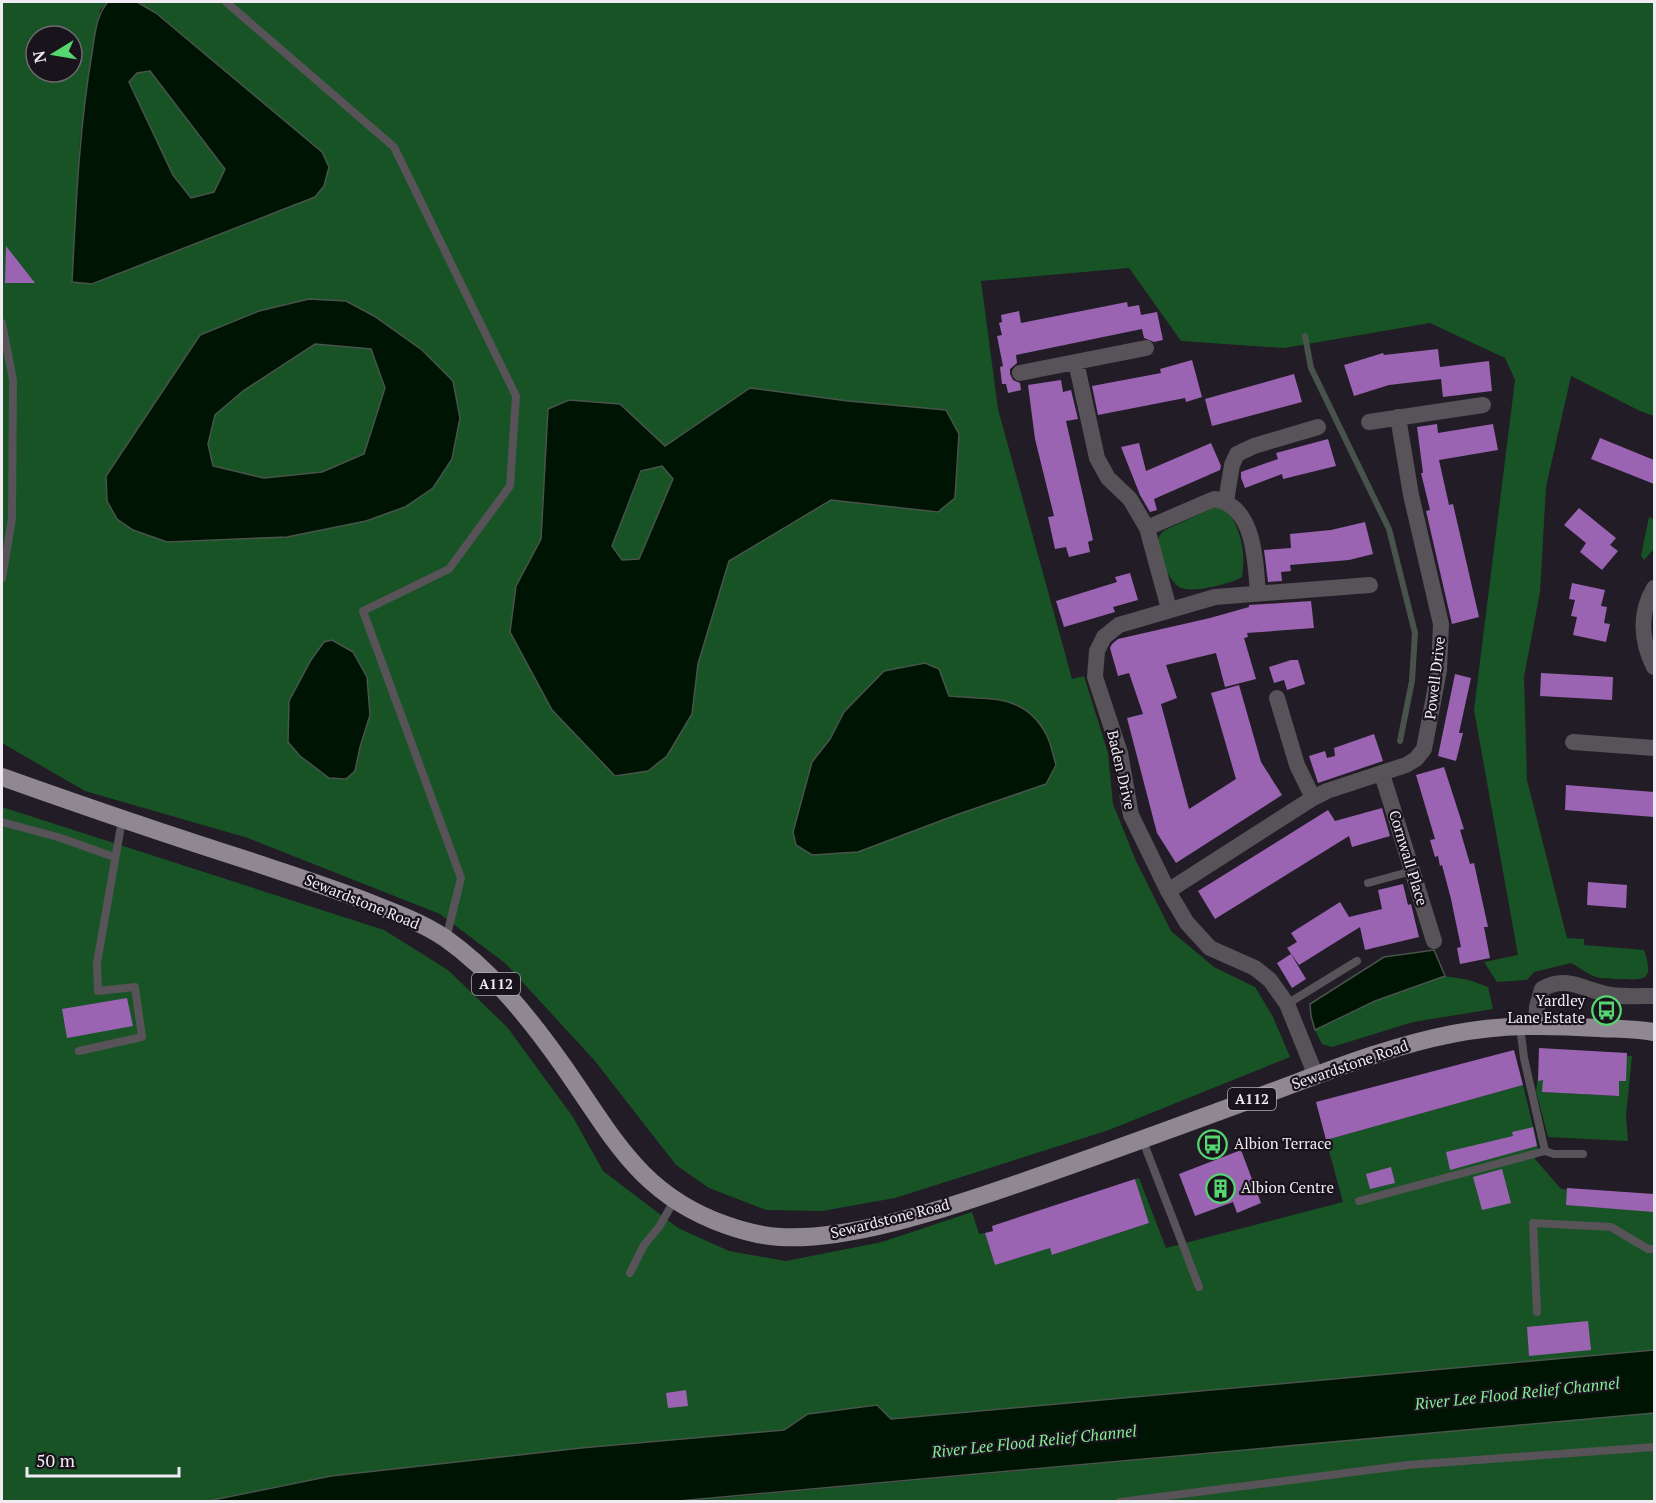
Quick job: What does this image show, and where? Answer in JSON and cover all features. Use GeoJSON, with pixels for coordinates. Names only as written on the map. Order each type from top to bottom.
{"type":"FeatureCollection","features":[{"type":"Feature","properties":{"kind":"main road","name":"Sewardstone Road"},"geometry":{"type":"LineString","coordinates":[[2,777],[122,820],[331,887],[416,921],[446,939],[482,970],[523,1013],[562,1064],[628,1159],[652,1184],[674,1201],[706,1218],[746,1232],[780,1237],[824,1235],[866,1228],[973,1198],[1143,1141],[1380,1052],[1452,1034],[1528,1025],[1654,1032]]}},
{"type":"Feature","properties":{"kind":"street"},"geometry":{"type":"LineString","coordinates":[[1020,373],[1146,348]]}},
{"type":"Feature","properties":{"kind":"street"},"geometry":{"type":"LineString","coordinates":[[1076,362],[1097,458],[1108,478],[1130,499],[1147,528],[1169,609]]}},
{"type":"Feature","properties":{"kind":"street"},"geometry":{"type":"LineString","coordinates":[[1369,422],[1483,405]]}},
{"type":"Feature","properties":{"kind":"street","name":"Powell Drive"},"geometry":{"type":"LineString","coordinates":[[1168,891],[1313,798],[1406,765],[1416,759],[1424,748],[1439,670],[1441,624],[1411,495],[1398,417]]}},
{"type":"Feature","properties":{"kind":"street"},"geometry":{"type":"LineString","coordinates":[[1226,501],[1232,465],[1237,454],[1254,446],[1318,427]]}},
{"type":"Feature","properties":{"kind":"street"},"geometry":{"type":"LineString","coordinates":[[1147,528],[1214,499],[1226,501],[1235,507],[1246,522],[1254,554],[1258,593]]}},
{"type":"Feature","properties":{"kind":"street","name":"Baden Drive"},"geometry":{"type":"LineString","coordinates":[[1316,1076],[1287,1004],[1269,980],[1255,968],[1210,948],[1187,923],[1168,891],[1131,815],[1120,753],[1095,677],[1097,651],[1104,637],[1119,625],[1215,597],[1370,585]]}},
{"type":"Feature","properties":{"kind":"street"},"geometry":{"type":"LineString","coordinates":[[1654,588],[1646,602],[1644,640],[1654,667]]}},
{"type":"Feature","properties":{"kind":"street"},"geometry":{"type":"LineString","coordinates":[[1277,698],[1297,765],[1313,798]]}},
{"type":"Feature","properties":{"kind":"street"},"geometry":{"type":"LineString","coordinates":[[1573,742],[1654,748]]}},
{"type":"Feature","properties":{"kind":"street","name":"Cornwall Place"},"geometry":{"type":"LineString","coordinates":[[1383,774],[1434,942]]}},
{"type":"Feature","properties":{"kind":"street"},"geometry":{"type":"LineString","coordinates":[[1528,1025],[1537,1007],[1542,989],[1550,984],[1564,981],[1609,995],[1654,996]]}},
{"type":"Feature","properties":{"kind":"lane"},"geometry":{"type":"LineString","coordinates":[[226,2],[394,147],[516,396],[510,486],[449,569],[363,610],[461,878],[446,939]]}},
{"type":"Feature","properties":{"kind":"lane"},"geometry":{"type":"LineString","coordinates":[[2,323],[13,380],[12,519],[2,578]]}},
{"type":"Feature","properties":{"kind":"lane"},"geometry":{"type":"LineString","coordinates":[[79,1051],[142,1037],[135,987],[98,991],[97,963],[122,820]]}},
{"type":"Feature","properties":{"kind":"lane"},"geometry":{"type":"LineString","coordinates":[[2,822],[61,838],[114,857]]}},
{"type":"Feature","properties":{"kind":"lane"},"geometry":{"type":"LineString","coordinates":[[1368,883],[1412,872]]}},
{"type":"Feature","properties":{"kind":"lane"},"geometry":{"type":"LineString","coordinates":[[1287,1004],[1357,961]]}},
{"type":"Feature","properties":{"kind":"lane"},"geometry":{"type":"LineString","coordinates":[[1528,1025],[1524,1058],[1545,1151]]}},
{"type":"Feature","properties":{"kind":"lane"},"geometry":{"type":"LineString","coordinates":[[1143,1141],[1199,1287]]}},
{"type":"Feature","properties":{"kind":"lane"},"geometry":{"type":"LineString","coordinates":[[1359,1201],[1545,1151],[1554,1154],[1583,1154]]}},
{"type":"Feature","properties":{"kind":"lane"},"geometry":{"type":"LineString","coordinates":[[630,1273],[644,1245],[674,1201]]}},
{"type":"Feature","properties":{"kind":"lane"},"geometry":{"type":"LineString","coordinates":[[1537,1312],[1533,1223],[1611,1227],[1648,1249],[1654,1249]]}},
{"type":"Feature","properties":{"kind":"lane"},"geometry":{"type":"LineString","coordinates":[[1120,1502],[1408,1465],[1654,1448]]}},
{"type":"Feature","properties":{"kind":"green space"},"geometry":{"type":"Polygon","coordinates":[[[2,2],[108,2],[100,10],[80,138],[72,282],[315,197],[156,13],[137,2],[1654,2],[1654,416],[1571,376],[1546,487],[1540,592],[1524,677],[1527,780],[1567,938],[1584,939],[1584,945],[1644,950],[1648,969],[1644,978],[1599,978],[1571,963],[1534,972],[1527,980],[1497,982],[1484,962],[1518,955],[1474,710],[1515,380],[1505,358],[1430,323],[1284,348],[1181,341],[1129,268],[981,281],[998,409],[1072,679],[1084,676],[1108,753],[1113,804],[1136,861],[1171,931],[1214,967],[1255,987],[1273,1017],[1290,1057],[1109,1130],[895,1198],[822,1211],[766,1210],[709,1188],[676,1165],[595,1061],[505,963],[440,914],[248,838],[85,791],[2,743],[2,2]],[[346,301],[107,475],[287,537],[366,521],[405,507],[433,488],[452,459],[460,418],[346,301]],[[750,388],[665,446],[620,404],[516,586],[692,714],[698,664],[729,561],[831,500],[938,512],[946,410],[848,401],[750,388]],[[353,652],[290,726],[288,742],[300,756],[330,778],[355,771],[370,715],[367,677],[353,652]],[[925,663],[884,671],[844,712],[830,739],[812,762],[956,815],[1046,784],[949,696],[939,669],[925,663]]]}},
{"type":"Feature","properties":{"kind":"green space"},"geometry":{"type":"Polygon","coordinates":[[[151,71],[226,169],[214,192],[191,198],[173,175],[129,81],[137,73],[151,71]]]}},
{"type":"Feature","properties":{"kind":"green space"},"geometry":{"type":"Polygon","coordinates":[[[315,344],[371,348],[385,388],[364,454],[322,472],[264,478],[213,466],[208,444],[215,415],[243,391],[315,344]]]}},
{"type":"Feature","properties":{"kind":"green space"},"geometry":{"type":"Polygon","coordinates":[[[662,466],[673,479],[639,560],[622,560],[612,546],[642,471],[662,466]]]}},
{"type":"Feature","properties":{"kind":"green space"},"geometry":{"type":"Polygon","coordinates":[[[1215,507],[1227,509],[1236,525],[1243,549],[1242,577],[1210,587],[1184,589],[1179,587],[1171,579],[1161,560],[1158,547],[1159,537],[1165,530],[1215,507]]]}},
{"type":"Feature","properties":{"kind":"green space"},"geometry":{"type":"Polygon","coordinates":[[[1649,517],[1654,519],[1654,549],[1644,560],[1641,556],[1649,517]]]}},
{"type":"Feature","properties":{"kind":"green space"},"geometry":{"type":"Polygon","coordinates":[[[2,807],[384,930],[448,970],[507,1027],[573,1117],[603,1171],[678,1228],[729,1251],[786,1261],[882,1242],[972,1212],[979,1234],[985,1233],[995,1265],[1046,1249],[1039,1216],[1053,1255],[1149,1223],[1135,1179],[1139,1178],[1166,1248],[1343,1202],[1326,1140],[1523,1085],[1538,1147],[1535,1159],[1561,1189],[1632,1194],[1636,1209],[1654,1206],[1654,1350],[891,1419],[877,1405],[808,1414],[784,1430],[581,1448],[331,1476],[208,1501],[2,1501],[2,807]]]}},
{"type":"Feature","properties":{"kind":"green space"},"geometry":{"type":"Polygon","coordinates":[[[1445,976],[1469,980],[1488,987],[1493,1009],[1413,1022],[1332,1047],[1322,1044],[1315,1030],[1375,1001],[1445,976]]]}},
{"type":"Feature","properties":{"kind":"green space"},"geometry":{"type":"Polygon","coordinates":[[[1627,1056],[1632,1056],[1626,1116],[1628,1141],[1548,1137],[1536,1091],[1538,1077],[1543,1077],[1543,1092],[1618,1096],[1619,1081],[1627,1056]]]}},
{"type":"Feature","properties":{"kind":"green space"},"geometry":{"type":"Polygon","coordinates":[[[1654,1413],[1654,1501],[678,1502],[1654,1413]]]}},
{"type":"Feature","properties":{"kind":"water"},"geometry":{"type":"Polygon","coordinates":[[[108,2],[137,2],[156,13],[322,152],[329,167],[324,186],[315,197],[92,284],[72,282],[84,110],[95,32],[108,2]],[[150,71],[137,73],[129,82],[173,175],[191,198],[214,192],[225,169],[150,71]]]}},
{"type":"Feature","properties":{"kind":"water"},"geometry":{"type":"Polygon","coordinates":[[[309,299],[346,301],[374,316],[422,350],[453,381],[460,418],[452,459],[433,488],[405,507],[366,521],[287,537],[167,542],[133,530],[117,519],[107,501],[106,476],[200,335],[259,311],[309,299]],[[315,344],[243,391],[215,415],[208,444],[213,466],[264,478],[322,472],[364,454],[385,388],[371,349],[315,344]]]}},
{"type":"Feature","properties":{"kind":"water"},"geometry":{"type":"Polygon","coordinates":[[[750,388],[848,401],[946,410],[959,434],[955,498],[938,512],[831,500],[729,561],[698,664],[692,714],[667,756],[648,771],[615,776],[552,710],[510,632],[516,586],[541,539],[548,409],[569,400],[620,404],[665,446],[750,388]],[[662,466],[641,471],[612,546],[622,560],[639,559],[673,479],[662,466]]]}},
{"type":"Feature","properties":{"kind":"water"},"geometry":{"type":"Polygon","coordinates":[[[332,640],[353,652],[367,677],[370,715],[355,771],[346,779],[329,778],[300,756],[288,742],[289,701],[311,660],[324,642],[332,640]]]}},
{"type":"Feature","properties":{"kind":"water"},"geometry":{"type":"Polygon","coordinates":[[[925,663],[939,669],[949,696],[1004,701],[1027,711],[1037,721],[1048,738],[1056,765],[1046,784],[858,852],[812,855],[796,845],[793,832],[812,762],[830,739],[844,712],[884,671],[925,663]]]}},
{"type":"Feature","properties":{"kind":"water"},"geometry":{"type":"Polygon","coordinates":[[[1434,950],[1445,976],[1375,1001],[1315,1030],[1310,1004],[1384,957],[1434,950]]]}},
{"type":"Feature","properties":{"kind":"water","name":"River Lee Flood Relief Channel"},"geometry":{"type":"Polygon","coordinates":[[[1654,1350],[1654,1413],[678,1501],[208,1501],[331,1476],[581,1448],[784,1430],[808,1414],[877,1405],[891,1419],[1654,1350]]]}},
{"type":"Feature","properties":{"kind":"building"},"geometry":{"type":"Polygon","coordinates":[[[6,246],[35,283],[5,283],[6,246]]]}},
{"type":"Feature","properties":{"kind":"building"},"geometry":{"type":"Polygon","coordinates":[[[1127,302],[1128,307],[1139,305],[1141,315],[1157,312],[1163,340],[1154,342],[1144,338],[1142,329],[1016,355],[1017,363],[1010,369],[1010,374],[1013,380],[1020,383],[1021,390],[1008,393],[1006,384],[1002,384],[1000,367],[1003,366],[997,336],[1002,335],[999,323],[1002,322],[1001,315],[1019,311],[1021,323],[1127,302]]]}},
{"type":"Feature","properties":{"kind":"building"},"geometry":{"type":"Polygon","coordinates":[[[1438,349],[1440,367],[1489,361],[1492,391],[1443,397],[1441,379],[1389,385],[1354,396],[1344,365],[1383,353],[1384,355],[1438,349]]]}},
{"type":"Feature","properties":{"kind":"building"},"geometry":{"type":"Polygon","coordinates":[[[1192,360],[1202,397],[1186,402],[1185,398],[1098,415],[1092,386],[1161,373],[1160,369],[1192,360]]]}},
{"type":"Feature","properties":{"kind":"building"},"geometry":{"type":"Polygon","coordinates":[[[1294,374],[1302,402],[1212,426],[1205,399],[1294,374]]]}},
{"type":"Feature","properties":{"kind":"building"},"geometry":{"type":"Polygon","coordinates":[[[1061,380],[1063,392],[1071,390],[1078,419],[1066,421],[1093,540],[1088,542],[1090,552],[1069,557],[1066,547],[1055,549],[1048,517],[1054,516],[1035,439],[1028,385],[1061,380]]]}},
{"type":"Feature","properties":{"kind":"building"},"geometry":{"type":"Polygon","coordinates":[[[1437,424],[1438,433],[1493,424],[1498,450],[1439,460],[1449,505],[1453,504],[1479,617],[1452,624],[1426,511],[1430,510],[1421,473],[1423,473],[1417,427],[1437,424]]]}},
{"type":"Feature","properties":{"kind":"building"},"geometry":{"type":"Polygon","coordinates":[[[1600,438],[1654,460],[1654,484],[1591,459],[1600,438]]]}},
{"type":"Feature","properties":{"kind":"building"},"geometry":{"type":"Polygon","coordinates":[[[1328,439],[1336,466],[1283,479],[1282,474],[1245,488],[1241,472],[1278,459],[1276,453],[1328,439]]]}},
{"type":"Feature","properties":{"kind":"building"},"geometry":{"type":"Polygon","coordinates":[[[1139,443],[1146,471],[1211,443],[1221,466],[1220,470],[1154,499],[1157,510],[1150,512],[1140,495],[1121,447],[1139,443]]]}},
{"type":"Feature","properties":{"kind":"building"},"geometry":{"type":"Polygon","coordinates":[[[1579,508],[1616,538],[1610,545],[1618,551],[1602,570],[1580,552],[1586,543],[1564,525],[1579,508]]]}},
{"type":"Feature","properties":{"kind":"building"},"geometry":{"type":"Polygon","coordinates":[[[1365,522],[1373,554],[1349,560],[1290,565],[1291,571],[1281,572],[1282,581],[1268,582],[1264,550],[1291,548],[1290,534],[1331,530],[1365,522]]]}},
{"type":"Feature","properties":{"kind":"building"},"geometry":{"type":"Polygon","coordinates":[[[1130,573],[1138,600],[1113,607],[1115,612],[1064,627],[1056,601],[1117,582],[1115,577],[1130,573]]]}},
{"type":"Feature","properties":{"kind":"building"},"geometry":{"type":"Polygon","coordinates":[[[1572,583],[1605,590],[1601,606],[1607,607],[1604,623],[1610,624],[1606,642],[1573,635],[1577,617],[1571,616],[1575,600],[1569,599],[1572,583]]]}},
{"type":"Feature","properties":{"kind":"building"},"geometry":{"type":"Polygon","coordinates":[[[1311,601],[1314,628],[1247,633],[1248,637],[1244,638],[1256,679],[1225,687],[1216,653],[1166,665],[1177,698],[1161,704],[1189,809],[1236,779],[1211,693],[1239,685],[1261,762],[1282,795],[1176,863],[1157,833],[1127,718],[1143,714],[1129,673],[1118,676],[1110,648],[1112,644],[1118,639],[1210,618],[1249,607],[1249,605],[1311,601]]]}},
{"type":"Feature","properties":{"kind":"building"},"geometry":{"type":"Polygon","coordinates":[[[1298,660],[1305,684],[1287,690],[1284,680],[1274,683],[1269,667],[1298,660]]]}},
{"type":"Feature","properties":{"kind":"building"},"geometry":{"type":"Polygon","coordinates":[[[1541,673],[1613,677],[1612,700],[1540,696],[1541,673]]]}},
{"type":"Feature","properties":{"kind":"building"},"geometry":{"type":"Polygon","coordinates":[[[1455,674],[1471,678],[1459,733],[1463,733],[1456,761],[1438,756],[1455,674]]]}},
{"type":"Feature","properties":{"kind":"building"},"geometry":{"type":"Polygon","coordinates":[[[1374,734],[1383,761],[1318,783],[1309,756],[1325,751],[1327,758],[1335,756],[1334,748],[1374,734]]]}},
{"type":"Feature","properties":{"kind":"building"},"geometry":{"type":"Polygon","coordinates":[[[1444,767],[1464,829],[1460,830],[1470,864],[1474,863],[1488,927],[1484,927],[1490,958],[1460,964],[1457,948],[1461,947],[1451,899],[1442,865],[1440,866],[1438,856],[1435,857],[1430,840],[1435,839],[1416,775],[1444,767]]]}},
{"type":"Feature","properties":{"kind":"building"},"geometry":{"type":"Polygon","coordinates":[[[1566,785],[1654,792],[1654,817],[1565,810],[1566,785]]]}},
{"type":"Feature","properties":{"kind":"building"},"geometry":{"type":"Polygon","coordinates":[[[1382,808],[1390,836],[1352,847],[1349,836],[1215,919],[1198,891],[1328,810],[1335,821],[1382,808]]]}},
{"type":"Feature","properties":{"kind":"building"},"geometry":{"type":"Polygon","coordinates":[[[1588,882],[1627,885],[1626,908],[1587,905],[1588,882]]]}},
{"type":"Feature","properties":{"kind":"building"},"geometry":{"type":"Polygon","coordinates":[[[1403,884],[1408,905],[1411,904],[1419,937],[1365,950],[1360,927],[1299,965],[1287,948],[1297,942],[1291,933],[1340,902],[1349,917],[1382,909],[1378,890],[1403,884]]]}},
{"type":"Feature","properties":{"kind":"building"},"geometry":{"type":"Polygon","coordinates":[[[1291,954],[1306,979],[1292,988],[1277,963],[1291,954]]]}},
{"type":"Feature","properties":{"kind":"building"},"geometry":{"type":"Polygon","coordinates":[[[127,998],[133,1026],[67,1038],[62,1009],[127,998]]]}},
{"type":"Feature","properties":{"kind":"building"},"geometry":{"type":"Polygon","coordinates":[[[1539,1048],[1627,1053],[1626,1081],[1619,1081],[1619,1096],[1542,1092],[1543,1080],[1538,1081],[1539,1048]]]}},
{"type":"Feature","properties":{"kind":"building"},"geometry":{"type":"Polygon","coordinates":[[[1514,1050],[1523,1085],[1326,1140],[1316,1102],[1514,1050]]]}},
{"type":"Feature","properties":{"kind":"building"},"geometry":{"type":"Polygon","coordinates":[[[1533,1127],[1537,1146],[1450,1170],[1446,1152],[1513,1136],[1512,1132],[1533,1127]]]}},
{"type":"Feature","properties":{"kind":"building","name":"Albion Centre"},"geometry":{"type":"Polygon","coordinates":[[[1241,1150],[1261,1203],[1237,1213],[1233,1202],[1195,1216],[1179,1174],[1241,1150]]]}},
{"type":"Feature","properties":{"kind":"building"},"geometry":{"type":"Polygon","coordinates":[[[1391,1167],[1395,1183],[1370,1189],[1366,1174],[1391,1167]]]}},
{"type":"Feature","properties":{"kind":"building"},"geometry":{"type":"Polygon","coordinates":[[[1502,1169],[1511,1203],[1482,1210],[1473,1177],[1502,1169]]]}},
{"type":"Feature","properties":{"kind":"building"},"geometry":{"type":"Polygon","coordinates":[[[1135,1179],[1149,1223],[1052,1255],[1050,1248],[995,1265],[985,1233],[993,1231],[992,1226],[1135,1179]]]}},
{"type":"Feature","properties":{"kind":"building"},"geometry":{"type":"Polygon","coordinates":[[[1567,1188],[1654,1194],[1654,1212],[1566,1205],[1567,1188]]]}},
{"type":"Feature","properties":{"kind":"building"},"geometry":{"type":"Polygon","coordinates":[[[1588,1321],[1591,1350],[1529,1356],[1527,1327],[1588,1321]]]}},
{"type":"Feature","properties":{"kind":"building"},"geometry":{"type":"Polygon","coordinates":[[[686,1390],[688,1406],[668,1408],[666,1393],[686,1390]]]}},
{"type":"Feature","properties":{"kind":"waterway"},"geometry":{"type":"LineString","coordinates":[[1305,336],[1311,368],[1389,529],[1415,633],[1412,681],[1400,741]]}},
{"type":"Feature","properties":{"kind":"place","name":"Yardley Lane Estate"},"geometry":{"type":"Point","coordinates":[1606,1010]}},
{"type":"Feature","properties":{"kind":"place","name":"Albion Terrace"},"geometry":{"type":"Point","coordinates":[1213,1144]}},
{"type":"Feature","properties":{"kind":"place","name":"Albion Centre"},"geometry":{"type":"Point","coordinates":[1220,1188]}}]}
